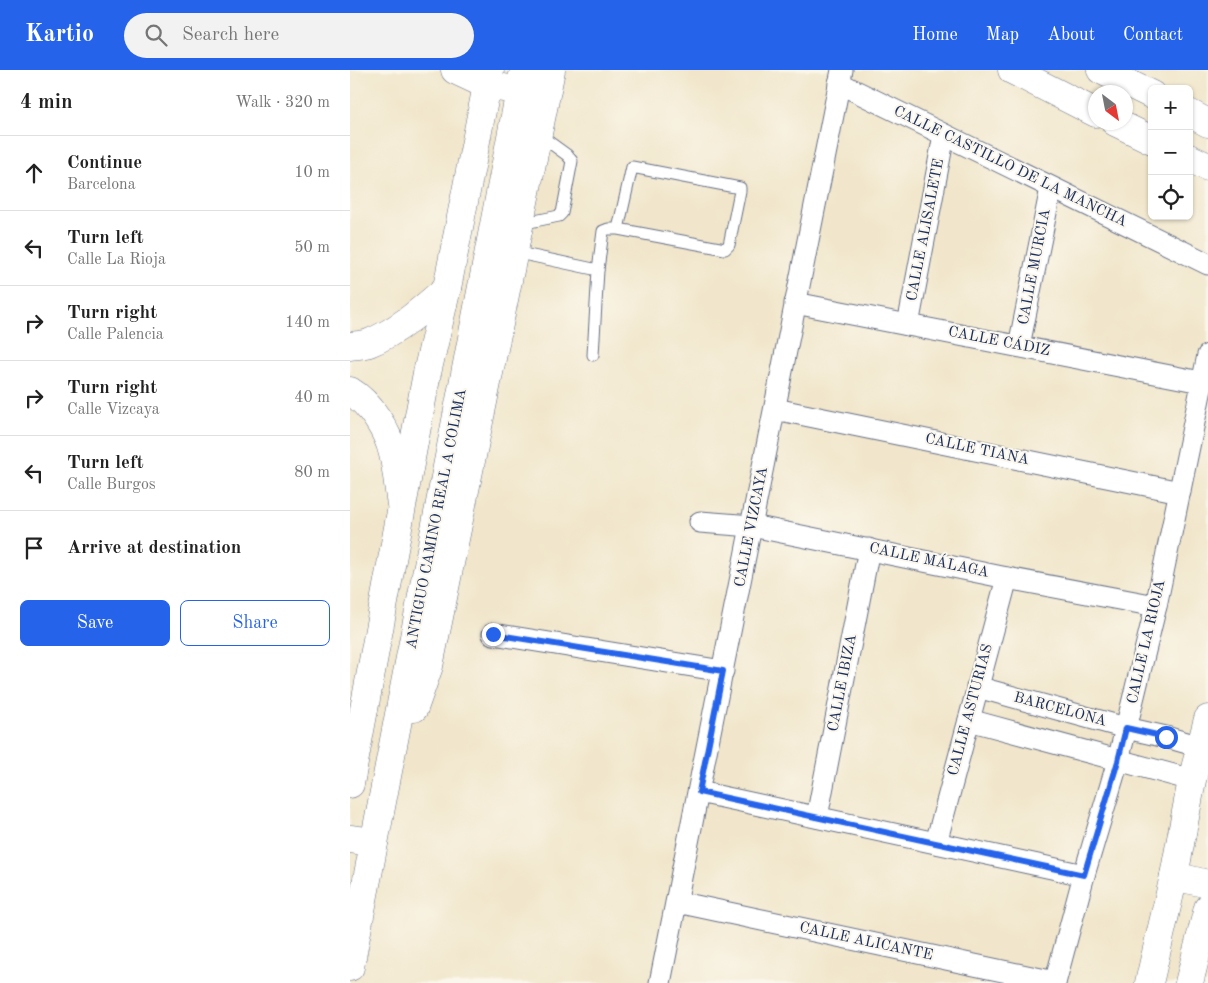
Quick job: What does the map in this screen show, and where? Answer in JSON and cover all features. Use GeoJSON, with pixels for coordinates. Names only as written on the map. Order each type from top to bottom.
{"type":"FeatureCollection","features":[{"type":"Feature","properties":{"kind":"main road"},"geometry":{"type":"LineString","coordinates":[[455,70],[489,77],[522,80]]}},
{"type":"Feature","properties":{"kind":"main road"},"geometry":{"type":"LineString","coordinates":[[382,802],[429,666],[551,70]]}},
{"type":"Feature","properties":{"kind":"main road"},"geometry":{"type":"LineString","coordinates":[[1012,70],[1088,109]]}},
{"type":"Feature","properties":{"kind":"main road"},"geometry":{"type":"LineString","coordinates":[[350,784],[427,373],[447,288],[489,77]]}},
{"type":"Feature","properties":{"kind":"main road","name":"ANTIGUO CAMINO REAL A COLIMA"},"geometry":{"type":"LineString","coordinates":[[350,967],[362,841],[382,802],[522,80]]}},
{"type":"Feature","properties":{"kind":"main road"},"geometry":{"type":"LineString","coordinates":[[1110,80],[1148,94]]}},
{"type":"Feature","properties":{"kind":"main road"},"geometry":{"type":"LineString","coordinates":[[1193,115],[1208,122]]}},
{"type":"Feature","properties":{"kind":"main road"},"geometry":{"type":"LineString","coordinates":[[1132,130],[1148,138]]}},
{"type":"Feature","properties":{"kind":"main road"},"geometry":{"type":"LineString","coordinates":[[1193,160],[1208,167]]}},
{"type":"Feature","properties":{"kind":"main road"},"geometry":{"type":"LineString","coordinates":[[350,346],[368,343],[396,329],[416,315],[447,288]]}},
{"type":"Feature","properties":{"kind":"main road"},"geometry":{"type":"LineString","coordinates":[[350,391],[370,409],[387,436],[393,453],[402,508]]}},
{"type":"Feature","properties":{"kind":"main road"},"geometry":{"type":"LineString","coordinates":[[1149,983],[1174,876],[1192,780],[1208,719]]}},
{"type":"Feature","properties":{"kind":"main road"},"geometry":{"type":"LineString","coordinates":[[1174,876],[1208,884]]}},
{"type":"Feature","properties":{"kind":"main road"},"geometry":{"type":"LineString","coordinates":[[1189,983],[1208,908]]}},
{"type":"Feature","properties":{"kind":"street","name":"CALLE CASTILLO DE LA MANCHA"},"geometry":{"type":"LineString","coordinates":[[840,77],[944,135],[1208,264]]}},
{"type":"Feature","properties":{"kind":"street","name":"CALLE VIZCAYA"},"geometry":{"type":"LineString","coordinates":[[660,983],[840,77]]}},
{"type":"Feature","properties":{"kind":"street","name":"CALLE ALISALETE"},"geometry":{"type":"LineString","coordinates":[[908,325],[944,135]]}},
{"type":"Feature","properties":{"kind":"street","name":"CALLE MURCIA"},"geometry":{"type":"LineString","coordinates":[[1019,346],[1051,188]]}},
{"type":"Feature","properties":{"kind":"street","name":"CALLE CÁDIZ"},"geometry":{"type":"LineString","coordinates":[[796,303],[1202,382]]}},
{"type":"Feature","properties":{"kind":"street","name":"CALLE LA RIOJA"},"geometry":{"type":"LineString","coordinates":[[1055,982],[1118,761],[1156,606],[1208,355]]}},
{"type":"Feature","properties":{"kind":"street","name":"CALLE TIANA"},"geometry":{"type":"LineString","coordinates":[[775,409],[1180,492]]}},
{"type":"Feature","properties":{"kind":"street","name":"CALLE MÁLAGA"},"geometry":{"type":"LineString","coordinates":[[700,522],[752,526],[1006,578],[1156,606]]}},
{"type":"Feature","properties":{"kind":"street","name":"CALLE IBIZA"},"geometry":{"type":"LineString","coordinates":[[817,817],[869,549]]}},
{"type":"Feature","properties":{"kind":"street","name":"CALLE ASTURIAS"},"geometry":{"type":"LineString","coordinates":[[936,843],[1006,578]]}},
{"type":"Feature","properties":{"kind":"street"},"geometry":{"type":"LineString","coordinates":[[493,634],[723,671]]}},
{"type":"Feature","properties":{"kind":"street","name":"BARCELONA"},"geometry":{"type":"LineString","coordinates":[[978,687],[1126,728],[1161,735],[1201,748]]}},
{"type":"Feature","properties":{"kind":"street"},"geometry":{"type":"LineString","coordinates":[[969,720],[1192,780]]}},
{"type":"Feature","properties":{"kind":"street"},"geometry":{"type":"LineString","coordinates":[[699,792],[1084,875]]}},
{"type":"Feature","properties":{"kind":"street","name":"CALLE ALICANTE"},"geometry":{"type":"LineString","coordinates":[[677,902],[1055,982]]}},
{"type":"Feature","properties":{"kind":"lane"},"geometry":{"type":"LineString","coordinates":[[520,224],[559,216],[562,213],[572,161],[567,155],[538,134]]}},
{"type":"Feature","properties":{"kind":"lane"},"geometry":{"type":"LineString","coordinates":[[593,355],[598,270],[603,231],[618,228],[725,249],[729,245],[740,188],[632,167],[618,228]]}},
{"type":"Feature","properties":{"kind":"lane"},"geometry":{"type":"LineString","coordinates":[[514,252],[598,270]]}},
{"type":"Feature","properties":{"kind":"route"},"geometry":{"type":"LineString","coordinates":[[493,634],[723,671],[699,792],[1084,875],[1126,728],[1166,737]]}}]}
